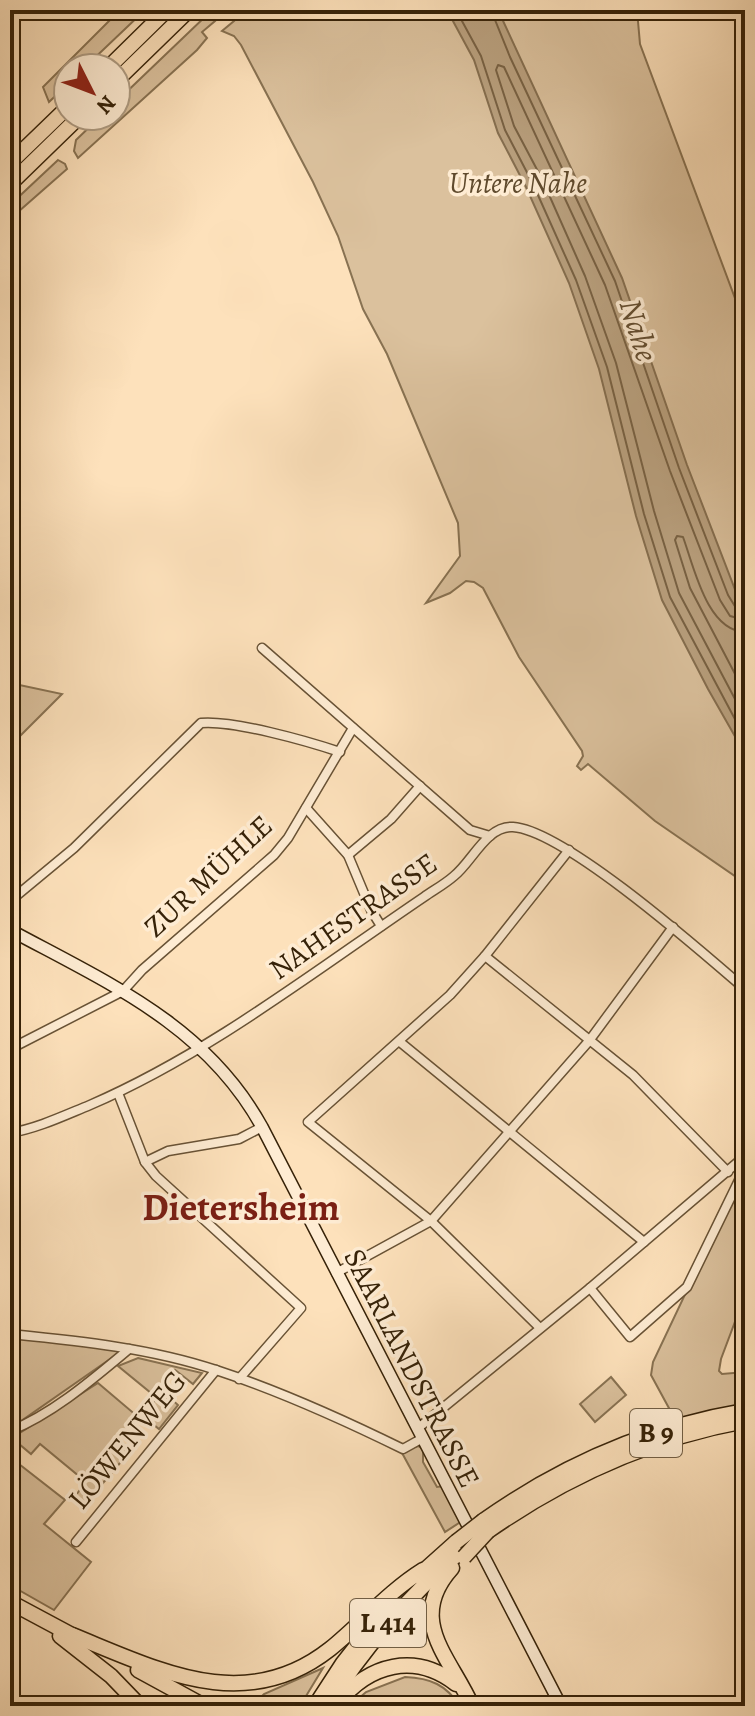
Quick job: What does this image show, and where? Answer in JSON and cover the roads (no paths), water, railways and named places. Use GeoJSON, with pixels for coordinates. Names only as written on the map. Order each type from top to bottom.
{"type":"FeatureCollection","features":[{"type":"Feature","properties":{"kind":"highway"},"geometry":{"type":"LineString","coordinates":[[124,52],[167,10]]}},
{"type":"Feature","properties":{"kind":"highway"},"geometry":{"type":"LineString","coordinates":[[132,65],[189,10]]}},
{"type":"Feature","properties":{"kind":"highway"},"geometry":{"type":"LineString","coordinates":[[10,163],[52,122]]}},
{"type":"Feature","properties":{"kind":"highway"},"geometry":{"type":"LineString","coordinates":[[10,184],[64,132]]}},
{"type":"Feature","properties":{"kind":"highway","name":"B 9"},"geometry":{"type":"LineString","coordinates":[[486,1526],[543,1482],[617,1447],[688,1423],[745,1411]]}},
{"type":"Feature","properties":{"kind":"highway","name":"B 9"},"geometry":{"type":"LineString","coordinates":[[486,1526],[602,1464],[675,1437],[745,1421]]}},
{"type":"Feature","properties":{"kind":"highway","name":"L 414"},"geometry":{"type":"LineString","coordinates":[[327,1706],[387,1624],[486,1526]]}},
{"type":"Feature","properties":{"kind":"highway"},"geometry":{"type":"LineString","coordinates":[[72,1635],[183,1679],[221,1685],[246,1684],[290,1673],[316,1659],[399,1585],[461,1550]]}},
{"type":"Feature","properties":{"kind":"highway"},"geometry":{"type":"LineString","coordinates":[[461,1550],[440,1585],[434,1601],[432,1624],[437,1645],[470,1702]]}},
{"type":"Feature","properties":{"kind":"highway","name":"L 414"},"geometry":{"type":"LineString","coordinates":[[315,1706],[357,1643],[423,1570]]}},
{"type":"Feature","properties":{"kind":"highway"},"geometry":{"type":"LineString","coordinates":[[10,1602],[204,1706]]}},
{"type":"Feature","properties":{"kind":"highway"},"geometry":{"type":"LineString","coordinates":[[32,1614],[111,1676],[140,1706]]}},
{"type":"Feature","properties":{"kind":"highway"},"geometry":{"type":"LineString","coordinates":[[335,1706],[352,1687],[370,1675],[389,1668],[409,1666],[429,1668],[444,1675],[470,1702]]}},
{"type":"Feature","properties":{"kind":"main road","name":"SAARLANDSTRASSE"},"geometry":{"type":"LineString","coordinates":[[10,930],[123,991],[164,1017],[201,1047],[242,1093],[561,1706]]}},
{"type":"Feature","properties":{"kind":"street"},"geometry":{"type":"LineString","coordinates":[[262,648],[470,830],[490,836],[509,826],[527,830],[569,850],[673,927],[745,989]]}},
{"type":"Feature","properties":{"kind":"street"},"geometry":{"type":"LineString","coordinates":[[10,901],[74,848],[201,723],[223,724],[340,752]]}},
{"type":"Feature","properties":{"kind":"street","name":"ZUR MÜHLE"},"geometry":{"type":"LineString","coordinates":[[10,1049],[123,991],[142,970],[274,855],[288,838],[353,728]]}},
{"type":"Feature","properties":{"kind":"street"},"geometry":{"type":"LineString","coordinates":[[348,855],[391,819],[420,786]]}},
{"type":"Feature","properties":{"kind":"street"},"geometry":{"type":"LineString","coordinates":[[306,808],[348,855],[381,926]]}},
{"type":"Feature","properties":{"kind":"street","name":"NAHESTRASSE"},"geometry":{"type":"LineString","coordinates":[[10,1133],[34,1129],[118,1093],[201,1047],[455,876],[490,836]]}},
{"type":"Feature","properties":{"kind":"street"},"geometry":{"type":"LineString","coordinates":[[540,1328],[431,1221],[308,1122],[450,995],[569,850]]}},
{"type":"Feature","properties":{"kind":"street"},"geometry":{"type":"LineString","coordinates":[[336,1273],[431,1221],[589,1041],[673,927]]}},
{"type":"Feature","properties":{"kind":"street"},"geometry":{"type":"LineString","coordinates":[[485,956],[633,1075],[728,1172]]}},
{"type":"Feature","properties":{"kind":"street"},"geometry":{"type":"LineString","coordinates":[[400,1042],[644,1242]]}},
{"type":"Feature","properties":{"kind":"street"},"geometry":{"type":"LineString","coordinates":[[118,1093],[145,1162],[183,1203],[301,1308],[239,1379]]}},
{"type":"Feature","properties":{"kind":"street"},"geometry":{"type":"LineString","coordinates":[[145,1162],[168,1151],[239,1139],[262,1127]]}},
{"type":"Feature","properties":{"kind":"street"},"geometry":{"type":"LineString","coordinates":[[10,1334],[129,1349],[216,1370],[319,1410],[403,1449],[540,1328],[745,1156]]}},
{"type":"Feature","properties":{"kind":"street"},"geometry":{"type":"LineString","coordinates":[[590,1288],[630,1337],[687,1287],[745,1168]]}},
{"type":"Feature","properties":{"kind":"street"},"geometry":{"type":"LineString","coordinates":[[10,1431],[47,1411],[129,1349]]}},
{"type":"Feature","properties":{"kind":"street","name":"LÖWENWEG"},"geometry":{"type":"LineString","coordinates":[[76,1542],[216,1370]]}},
{"type":"Feature","properties":{"kind":"water","name":"Nahe"},"geometry":{"type":"Polygon","coordinates":[[[447,10],[498,10],[622,278],[687,465],[745,608],[745,754],[662,600],[636,516],[599,369],[569,283],[498,133],[474,60],[447,10]]]}},
{"type":"Feature","properties":{"kind":"district","name":"Dietersheim"},"geometry":{"type":"Point","coordinates":[241,1207]}},
{"type":"Feature","properties":{"kind":"park label","name":"Untere Nahe"},"geometry":{"type":"Point","coordinates":[518,183]}}]}
